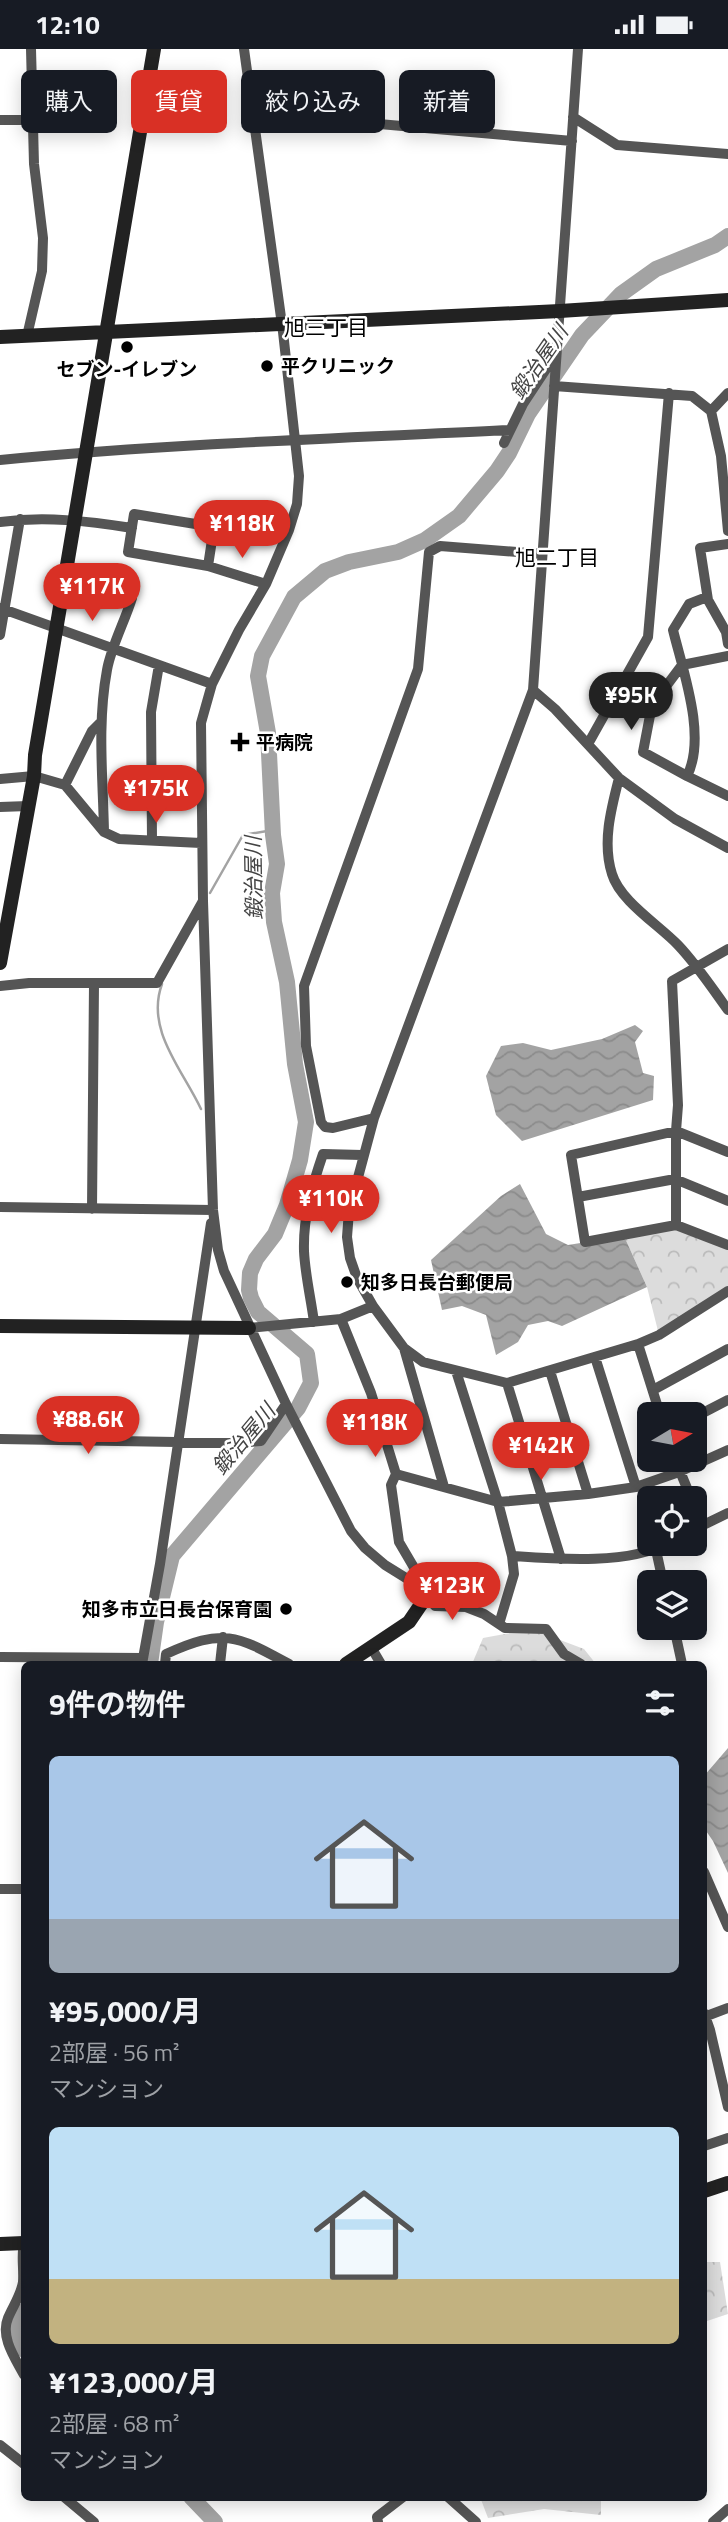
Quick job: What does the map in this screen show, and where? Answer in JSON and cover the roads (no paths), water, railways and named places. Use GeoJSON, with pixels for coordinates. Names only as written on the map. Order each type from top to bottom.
{"type":"FeatureCollection","features":[{"type":"Feature","properties":{"kind":"street"},"geometry":{"type":"LineString","coordinates":[[31,49],[31,70]]}},
{"type":"Feature","properties":{"kind":"street"},"geometry":{"type":"LineString","coordinates":[[0,963],[34,776],[35,755],[76,520],[93,402],[108,332],[154,49]]}},
{"type":"Feature","properties":{"kind":"street"},"geometry":{"type":"LineString","coordinates":[[244,49],[247,70]]}},
{"type":"Feature","properties":{"kind":"street"},"geometry":{"type":"LineString","coordinates":[[578,49],[533,690],[374,1118],[349,1211],[349,1258],[373,1306],[404,1348],[423,1362],[507,1383],[638,1344],[659,1335],[728,1291]]}},
{"type":"Feature","properties":{"kind":"street"},"geometry":{"type":"LineString","coordinates":[[573,117],[617,145],[728,154]]}},
{"type":"Feature","properties":{"kind":"street"},"geometry":{"type":"LineString","coordinates":[[0,120],[21,120]]}},
{"type":"Feature","properties":{"kind":"street"},"geometry":{"type":"LineString","coordinates":[[385,125],[572,141]]}},
{"type":"Feature","properties":{"kind":"street"},"geometry":{"type":"LineString","coordinates":[[27,336],[42,271],[43,249],[33,133]]}},
{"type":"Feature","properties":{"kind":"street"},"geometry":{"type":"LineString","coordinates":[[256,133],[299,476],[298,504],[266,585],[239,630],[212,684],[201,723],[202,901],[213,1210],[218,1250],[224,1271],[249,1328],[351,1531],[375,1557],[414,1583],[435,1606],[466,1607],[505,1627],[547,1629],[564,1654],[576,1661]]}},
{"type":"Feature","properties":{"kind":"street"},"geometry":{"type":"LineString","coordinates":[[0,337],[560,311],[728,300]]}},
{"type":"Feature","properties":{"kind":"street"},"geometry":{"type":"LineString","coordinates":[[504,443],[530,393],[552,360],[556,360]]}},
{"type":"Feature","properties":{"kind":"street"},"geometry":{"type":"LineString","coordinates":[[554,385],[692,396],[711,411],[720,456],[728,531]]}},
{"type":"Feature","properties":{"kind":"street"},"geometry":{"type":"LineString","coordinates":[[588,744],[648,637],[669,393]]}},
{"type":"Feature","properties":{"kind":"street"},"geometry":{"type":"LineString","coordinates":[[711,411],[728,393]]}},
{"type":"Feature","properties":{"kind":"street"},"geometry":{"type":"LineString","coordinates":[[0,460],[86,452],[296,440],[510,431]]}},
{"type":"Feature","properties":{"kind":"street"},"geometry":{"type":"LineString","coordinates":[[208,566],[214,527],[134,514],[128,552],[208,566],[266,585]]}},
{"type":"Feature","properties":{"kind":"street"},"geometry":{"type":"LineString","coordinates":[[0,635],[2,609],[20,519]]}},
{"type":"Feature","properties":{"kind":"street"},"geometry":{"type":"LineString","coordinates":[[0,521],[76,520],[132,528]]}},
{"type":"Feature","properties":{"kind":"street"},"geometry":{"type":"LineString","coordinates":[[728,544],[700,548],[707,597],[726,632],[728,644]]}},
{"type":"Feature","properties":{"kind":"street"},"geometry":{"type":"LineString","coordinates":[[374,1118],[333,1128],[325,1127],[321,1122],[306,1046],[303,986],[418,669],[429,552],[440,546],[542,554]]}},
{"type":"Feature","properties":{"kind":"street"},"geometry":{"type":"LineString","coordinates":[[65,577],[132,598],[108,667],[100,723],[104,832]]}},
{"type":"Feature","properties":{"kind":"street"},"geometry":{"type":"LineString","coordinates":[[687,776],[694,762],[694,720],[673,630],[689,604],[707,597]]}},
{"type":"Feature","properties":{"kind":"street"},"geometry":{"type":"LineString","coordinates":[[2,609],[212,684]]}},
{"type":"Feature","properties":{"kind":"street"},"geometry":{"type":"LineString","coordinates":[[728,656],[682,666],[652,705],[643,752],[728,796]]}},
{"type":"Feature","properties":{"kind":"street"},"geometry":{"type":"LineString","coordinates":[[152,841],[151,712],[159,666]]}},
{"type":"Feature","properties":{"kind":"street"},"geometry":{"type":"LineString","coordinates":[[533,690],[555,709],[619,778],[675,819],[728,848]]}},
{"type":"Feature","properties":{"kind":"street"},"geometry":{"type":"LineString","coordinates":[[65,785],[92,731],[100,723]]}},
{"type":"Feature","properties":{"kind":"street"},"geometry":{"type":"LineString","coordinates":[[0,779],[34,776],[65,785],[104,832],[119,839],[201,843]]}},
{"type":"Feature","properties":{"kind":"street"},"geometry":{"type":"LineString","coordinates":[[619,778],[612,805],[607,849],[612,877],[630,900],[677,944],[728,1010]]}},
{"type":"Feature","properties":{"kind":"street"},"geometry":{"type":"LineString","coordinates":[[0,807],[28,806]]}},
{"type":"Feature","properties":{"kind":"street"},"geometry":{"type":"LineString","coordinates":[[0,986],[29,983],[157,983],[202,901]]}},
{"type":"Feature","properties":{"kind":"street"},"geometry":{"type":"LineString","coordinates":[[676,1225],[678,1105],[672,981],[728,949]]}},
{"type":"Feature","properties":{"kind":"street"},"geometry":{"type":"LineString","coordinates":[[92,1209],[94,984]]}},
{"type":"Feature","properties":{"kind":"street"},"geometry":{"type":"LineString","coordinates":[[728,1152],[676,1131],[571,1155],[585,1242],[676,1225],[728,1245]]}},
{"type":"Feature","properties":{"kind":"street"},"geometry":{"type":"LineString","coordinates":[[314,1322],[304,1251],[307,1206],[313,1182],[323,1154],[362,1156]]}},
{"type":"Feature","properties":{"kind":"street"},"geometry":{"type":"LineString","coordinates":[[578,1197],[675,1179],[728,1201]]}},
{"type":"Feature","properties":{"kind":"street"},"geometry":{"type":"LineString","coordinates":[[0,1207],[213,1210]]}},
{"type":"Feature","properties":{"kind":"street"},"geometry":{"type":"LineString","coordinates":[[0,1657],[142,1661],[160,1564],[213,1210]]}},
{"type":"Feature","properties":{"kind":"street"},"geometry":{"type":"LineString","coordinates":[[0,1326],[249,1328],[341,1319],[373,1306]]}},
{"type":"Feature","properties":{"kind":"street"},"geometry":{"type":"LineString","coordinates":[[341,1319],[371,1393],[396,1474],[391,1485],[398,1542],[416,1571],[426,1597]]}},
{"type":"Feature","properties":{"kind":"street"},"geometry":{"type":"LineString","coordinates":[[638,1344],[656,1402]]}},
{"type":"Feature","properties":{"kind":"street"},"geometry":{"type":"LineString","coordinates":[[404,1348],[444,1487]]}},
{"type":"Feature","properties":{"kind":"street"},"geometry":{"type":"LineString","coordinates":[[653,1390],[728,1349]]}},
{"type":"Feature","properties":{"kind":"street"},"geometry":{"type":"LineString","coordinates":[[595,1357],[636,1487]]}},
{"type":"Feature","properties":{"kind":"street"},"geometry":{"type":"LineString","coordinates":[[456,1371],[498,1502],[512,1556],[514,1574],[499,1624]]}},
{"type":"Feature","properties":{"kind":"street"},"geometry":{"type":"LineString","coordinates":[[550,1371],[587,1495]]}},
{"type":"Feature","properties":{"kind":"street"},"geometry":{"type":"LineString","coordinates":[[507,1383],[561,1559]]}},
{"type":"Feature","properties":{"kind":"street"},"geometry":{"type":"LineString","coordinates":[[707,1411],[728,1401]]}},
{"type":"Feature","properties":{"kind":"street"},"geometry":{"type":"LineString","coordinates":[[0,1439],[235,1443],[261,1441],[286,1404]]}},
{"type":"Feature","properties":{"kind":"street"},"geometry":{"type":"LineString","coordinates":[[707,1459],[728,1450]]}},
{"type":"Feature","properties":{"kind":"street"},"geometry":{"type":"LineString","coordinates":[[396,1474],[498,1502],[587,1495],[636,1487],[679,1472],[685,1486]]}},
{"type":"Feature","properties":{"kind":"street"},"geometry":{"type":"LineString","coordinates":[[707,1522],[728,1513]]}},
{"type":"Feature","properties":{"kind":"street"},"geometry":{"type":"LineString","coordinates":[[512,1556],[561,1559],[637,1554]]}},
{"type":"Feature","properties":{"kind":"street"},"geometry":{"type":"LineString","coordinates":[[350,1661],[409,1622],[426,1597]]}},
{"type":"Feature","properties":{"kind":"street"},"geometry":{"type":"LineString","coordinates":[[166,1661],[166,1654],[184,1646],[212,1637],[223,1637],[251,1644],[281,1661]]}},
{"type":"Feature","properties":{"kind":"street"},"geometry":{"type":"LineString","coordinates":[[220,1661],[223,1637]]}},
{"type":"Feature","properties":{"kind":"street"},"geometry":{"type":"LineString","coordinates":[[677,1640],[681,1661]]}},
{"type":"Feature","properties":{"kind":"street"},"geometry":{"type":"LineString","coordinates":[[371,1647],[379,1661]]}},
{"type":"Feature","properties":{"kind":"street"},"geometry":{"type":"LineString","coordinates":[[707,1879],[728,1927]]}},
{"type":"Feature","properties":{"kind":"street"},"geometry":{"type":"LineString","coordinates":[[0,1889],[21,1889]]}},
{"type":"Feature","properties":{"kind":"street"},"geometry":{"type":"LineString","coordinates":[[707,2015],[728,2008]]}},
{"type":"Feature","properties":{"kind":"street"},"geometry":{"type":"LineString","coordinates":[[707,2027],[728,2107]]}},
{"type":"Feature","properties":{"kind":"street"},"geometry":{"type":"LineString","coordinates":[[707,2145],[728,2138]]}},
{"type":"Feature","properties":{"kind":"street"},"geometry":{"type":"LineString","coordinates":[[707,2190],[728,2183]]}},
{"type":"Feature","properties":{"kind":"street"},"geometry":{"type":"LineString","coordinates":[[0,2244],[21,2243]]}},
{"type":"Feature","properties":{"kind":"street"},"geometry":{"type":"LineString","coordinates":[[21,2290],[6,2321],[5,2329],[7,2343],[21,2369]]}},
{"type":"Feature","properties":{"kind":"street"},"geometry":{"type":"LineString","coordinates":[[0,2445],[21,2462]]}},
{"type":"Feature","properties":{"kind":"street"},"geometry":{"type":"LineString","coordinates":[[69,2501],[94,2522]]}},
{"type":"Feature","properties":{"kind":"street"},"geometry":{"type":"LineString","coordinates":[[378,2522],[377,2517],[398,2501]]}},
{"type":"Feature","properties":{"kind":"street"},"geometry":{"type":"LineString","coordinates":[[452,2501],[476,2522]]}},
{"type":"Feature","properties":{"kind":"street"},"geometry":{"type":"LineString","coordinates":[[713,2522],[728,2509]]}},
{"type":"Feature","properties":{"kind":"water"},"geometry":{"type":"Polygon","coordinates":[[[635,1025],[643,1031],[635,1042],[643,1073],[654,1076],[653,1100],[522,1141],[496,1115],[486,1076],[501,1046],[523,1043],[551,1050],[602,1039],[635,1025]]]}},
{"type":"Feature","properties":{"kind":"water"},"geometry":{"type":"Polygon","coordinates":[[[520,1184],[546,1234],[568,1245],[624,1236],[647,1287],[562,1326],[548,1321],[528,1325],[518,1342],[496,1355],[486,1315],[462,1306],[442,1310],[431,1260],[501,1196],[520,1184]]]}},
{"type":"Feature","properties":{"kind":"water"},"geometry":{"type":"Polygon","coordinates":[[[728,1748],[728,1873],[707,1832],[707,1772],[728,1748]]]}},
{"type":"Feature","properties":{"kind":"waterway","name":"鍛治屋川"},"geometry":{"type":"LineString","coordinates":[[150,1661],[156,1622],[172,1556],[298,1408],[311,1383],[307,1354],[258,1312],[249,1290],[250,1273],[256,1259],[275,1234],[287,1205],[300,1160],[306,1122],[295,1064],[287,982],[274,922],[272,893],[277,864],[268,733],[258,676],[262,656],[294,597],[325,571],[349,562],[398,552],[425,540],[459,516],[497,471],[528,414],[582,335],[621,294],[656,269],[715,245],[728,236]]}},
{"type":"Feature","properties":{"kind":"waterway"},"geometry":{"type":"LineString","coordinates":[[210,893],[243,835],[273,830]]}},
{"type":"Feature","properties":{"kind":"waterway"},"geometry":{"type":"LineString","coordinates":[[162,984],[158,1001],[162,1033],[201,1109]]}},
{"type":"Feature","properties":{"kind":"waterway","name":"鍛治屋川"},"geometry":{"type":"LineString","coordinates":[[21,2319],[18,2331],[21,2344]]}},
{"type":"Feature","properties":{"kind":"waterway","name":"鍛治屋川"},"geometry":{"type":"LineString","coordinates":[[195,2501],[215,2522]]}},
{"type":"Feature","properties":{"kind":"place","name":"セブン-イレブン"},"geometry":{"type":"Point","coordinates":[127,347]}},
{"type":"Feature","properties":{"kind":"place","name":"平クリニック"},"geometry":{"type":"Point","coordinates":[267,366]}},
{"type":"Feature","properties":{"kind":"place","name":"平病院"},"geometry":{"type":"Point","coordinates":[240,742]}},
{"type":"Feature","properties":{"kind":"place","name":"知多日長台郵便局"},"geometry":{"type":"Point","coordinates":[347,1282]}},
{"type":"Feature","properties":{"kind":"place","name":"知多市立日長台保育園"},"geometry":{"type":"Point","coordinates":[286,1609]}},
{"type":"Feature","properties":{"kind":"district","name":"旭三丁目"},"geometry":{"type":"Point","coordinates":[326,328]}},
{"type":"Feature","properties":{"kind":"district","name":"旭二丁目"},"geometry":{"type":"Point","coordinates":[557,558]}}]}
